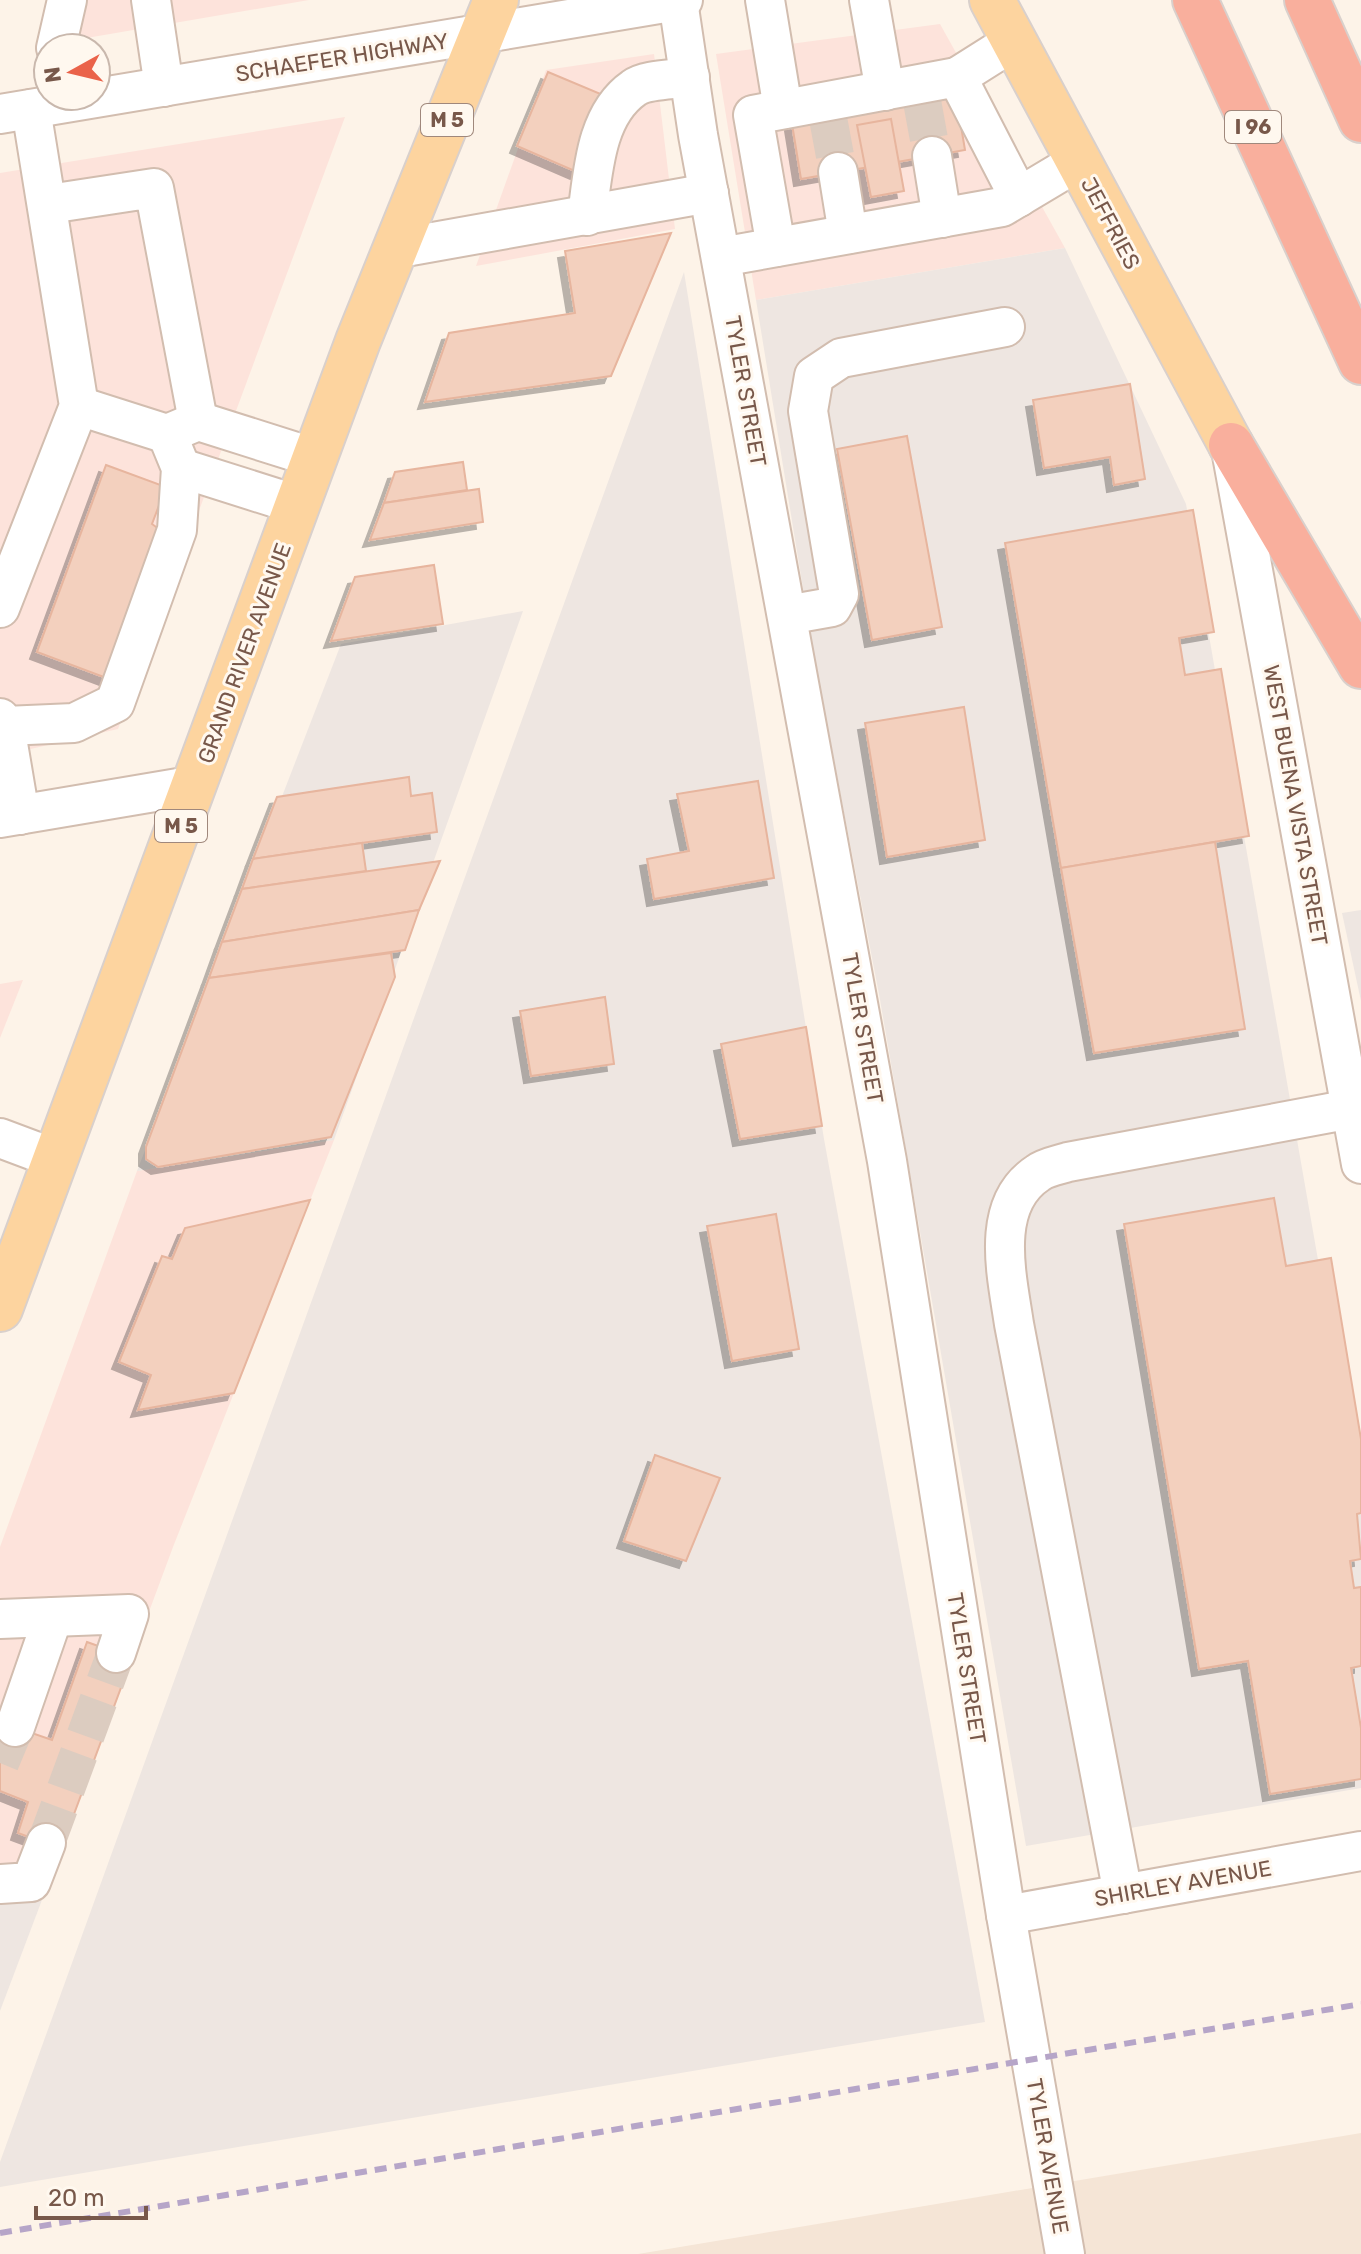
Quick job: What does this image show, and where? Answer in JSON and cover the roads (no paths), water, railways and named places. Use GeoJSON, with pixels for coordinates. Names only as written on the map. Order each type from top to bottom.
{"type":"FeatureCollection","features":[{"type":"Feature","properties":{"kind":"highway","name":"I 96"},"geometry":{"type":"LineString","coordinates":[[1195,0],[1361,362]]}},
{"type":"Feature","properties":{"kind":"highway"},"geometry":{"type":"LineString","coordinates":[[1307,0],[1361,120]]}},
{"type":"Feature","properties":{"kind":"highway"},"geometry":{"type":"LineString","coordinates":[[1231,445],[1361,666]]}},
{"type":"Feature","properties":{"kind":"main road","name":"JEFFRIES"},"geometry":{"type":"LineString","coordinates":[[992,0],[1231,445]]}},
{"type":"Feature","properties":{"kind":"main road","name":"GRAND RIVER AVENUE"},"geometry":{"type":"LineString","coordinates":[[0,1309],[394,249],[490,17]]}},
{"type":"Feature","properties":{"kind":"street"},"geometry":{"type":"LineString","coordinates":[[60,32],[67,0]]}},
{"type":"Feature","properties":{"kind":"street"},"geometry":{"type":"LineString","coordinates":[[151,0],[164,87]]}},
{"type":"Feature","properties":{"kind":"street","name":"SCHAEFER HIGHWAY"},"geometry":{"type":"LineString","coordinates":[[112,94],[164,87],[490,17],[681,0]]}},
{"type":"Feature","properties":{"kind":"street","name":"TYLER STREET"},"geometry":{"type":"LineString","coordinates":[[681,0],[709,193],[887,1161],[1031,2059]]}},
{"type":"Feature","properties":{"kind":"street"},"geometry":{"type":"LineString","coordinates":[[765,0],[783,109]]}},
{"type":"Feature","properties":{"kind":"street"},"geometry":{"type":"LineString","coordinates":[[869,0],[909,92]]}},
{"type":"Feature","properties":{"kind":"street"},"geometry":{"type":"LineString","coordinates":[[776,247],[753,115],[783,109],[827,109],[909,92],[957,77],[1014,41]]}},
{"type":"Feature","properties":{"kind":"street"},"geometry":{"type":"LineString","coordinates":[[587,216],[597,151],[611,111],[635,86],[690,77]]}},
{"type":"Feature","properties":{"kind":"street"},"geometry":{"type":"LineString","coordinates":[[957,77],[1019,197]]}},
{"type":"Feature","properties":{"kind":"street"},"geometry":{"type":"LineString","coordinates":[[0,608],[79,406],[33,112]]}},
{"type":"Feature","properties":{"kind":"street"},"geometry":{"type":"LineString","coordinates":[[932,156],[942,218]]}},
{"type":"Feature","properties":{"kind":"street"},"geometry":{"type":"LineString","coordinates":[[721,257],[1002,207],[1079,161]]}},
{"type":"Feature","properties":{"kind":"street"},"geometry":{"type":"LineString","coordinates":[[838,172],[848,234]]}},
{"type":"Feature","properties":{"kind":"street"},"geometry":{"type":"LineString","coordinates":[[49,204],[154,188],[182,441],[177,530],[115,703],[74,723],[3,722],[10,816],[196,785]]}},
{"type":"Feature","properties":{"kind":"street"},"geometry":{"type":"LineString","coordinates":[[394,249],[709,193]]}},
{"type":"Feature","properties":{"kind":"street"},"geometry":{"type":"LineString","coordinates":[[787,615],[832,607],[839,594],[808,411],[814,376],[841,358],[1005,327]]}},
{"type":"Feature","properties":{"kind":"street"},"geometry":{"type":"LineString","coordinates":[[79,406],[182,441],[298,505]]}},
{"type":"Feature","properties":{"kind":"street"},"geometry":{"type":"LineString","coordinates":[[182,441],[315,458]]}},
{"type":"Feature","properties":{"kind":"street","name":"WEST BUENA VISTA STREET"},"geometry":{"type":"LineString","coordinates":[[1231,445],[1361,1164]]}},
{"type":"Feature","properties":{"kind":"street"},"geometry":{"type":"LineString","coordinates":[[1123,1894],[1014,1324],[1005,1233],[1014,1198],[1038,1173],[1068,1162],[1351,1109]]}},
{"type":"Feature","properties":{"kind":"street"},"geometry":{"type":"LineString","coordinates":[[0,1138],[56,1159]]}},
{"type":"Feature","properties":{"kind":"street"},"geometry":{"type":"LineString","coordinates":[[0,1619],[129,1614],[116,1653]]}},
{"type":"Feature","properties":{"kind":"street"},"geometry":{"type":"LineString","coordinates":[[15,1727],[53,1617]]}},
{"type":"Feature","properties":{"kind":"street"},"geometry":{"type":"LineString","coordinates":[[0,1884],[31,1882],[46,1843]]}},
{"type":"Feature","properties":{"kind":"street","name":"SHIRLEY AVENUE"},"geometry":{"type":"LineString","coordinates":[[1006,1915],[1361,1851]]}},
{"type":"Feature","properties":{"kind":"street","name":"TYLER AVENUE"},"geometry":{"type":"LineString","coordinates":[[1031,2059],[1065,2254]]}},
{"type":"Feature","properties":{"kind":"tunnel"},"geometry":{"type":"LineString","coordinates":[[922,101],[932,156]]}},
{"type":"Feature","properties":{"kind":"tunnel"},"geometry":{"type":"LineString","coordinates":[[828,118],[838,172]]}},
{"type":"Feature","properties":{"kind":"tunnel"},"geometry":{"type":"LineString","coordinates":[[46,1843],[116,1653]]}},
{"type":"Feature","properties":{"kind":"tunnel"},"geometry":{"type":"LineString","coordinates":[[0,1763],[15,1727]]}},
{"type":"Feature","properties":{"kind":"railway"},"geometry":{"type":"LineString","coordinates":[[0,2233],[1361,2004]]}}]}
